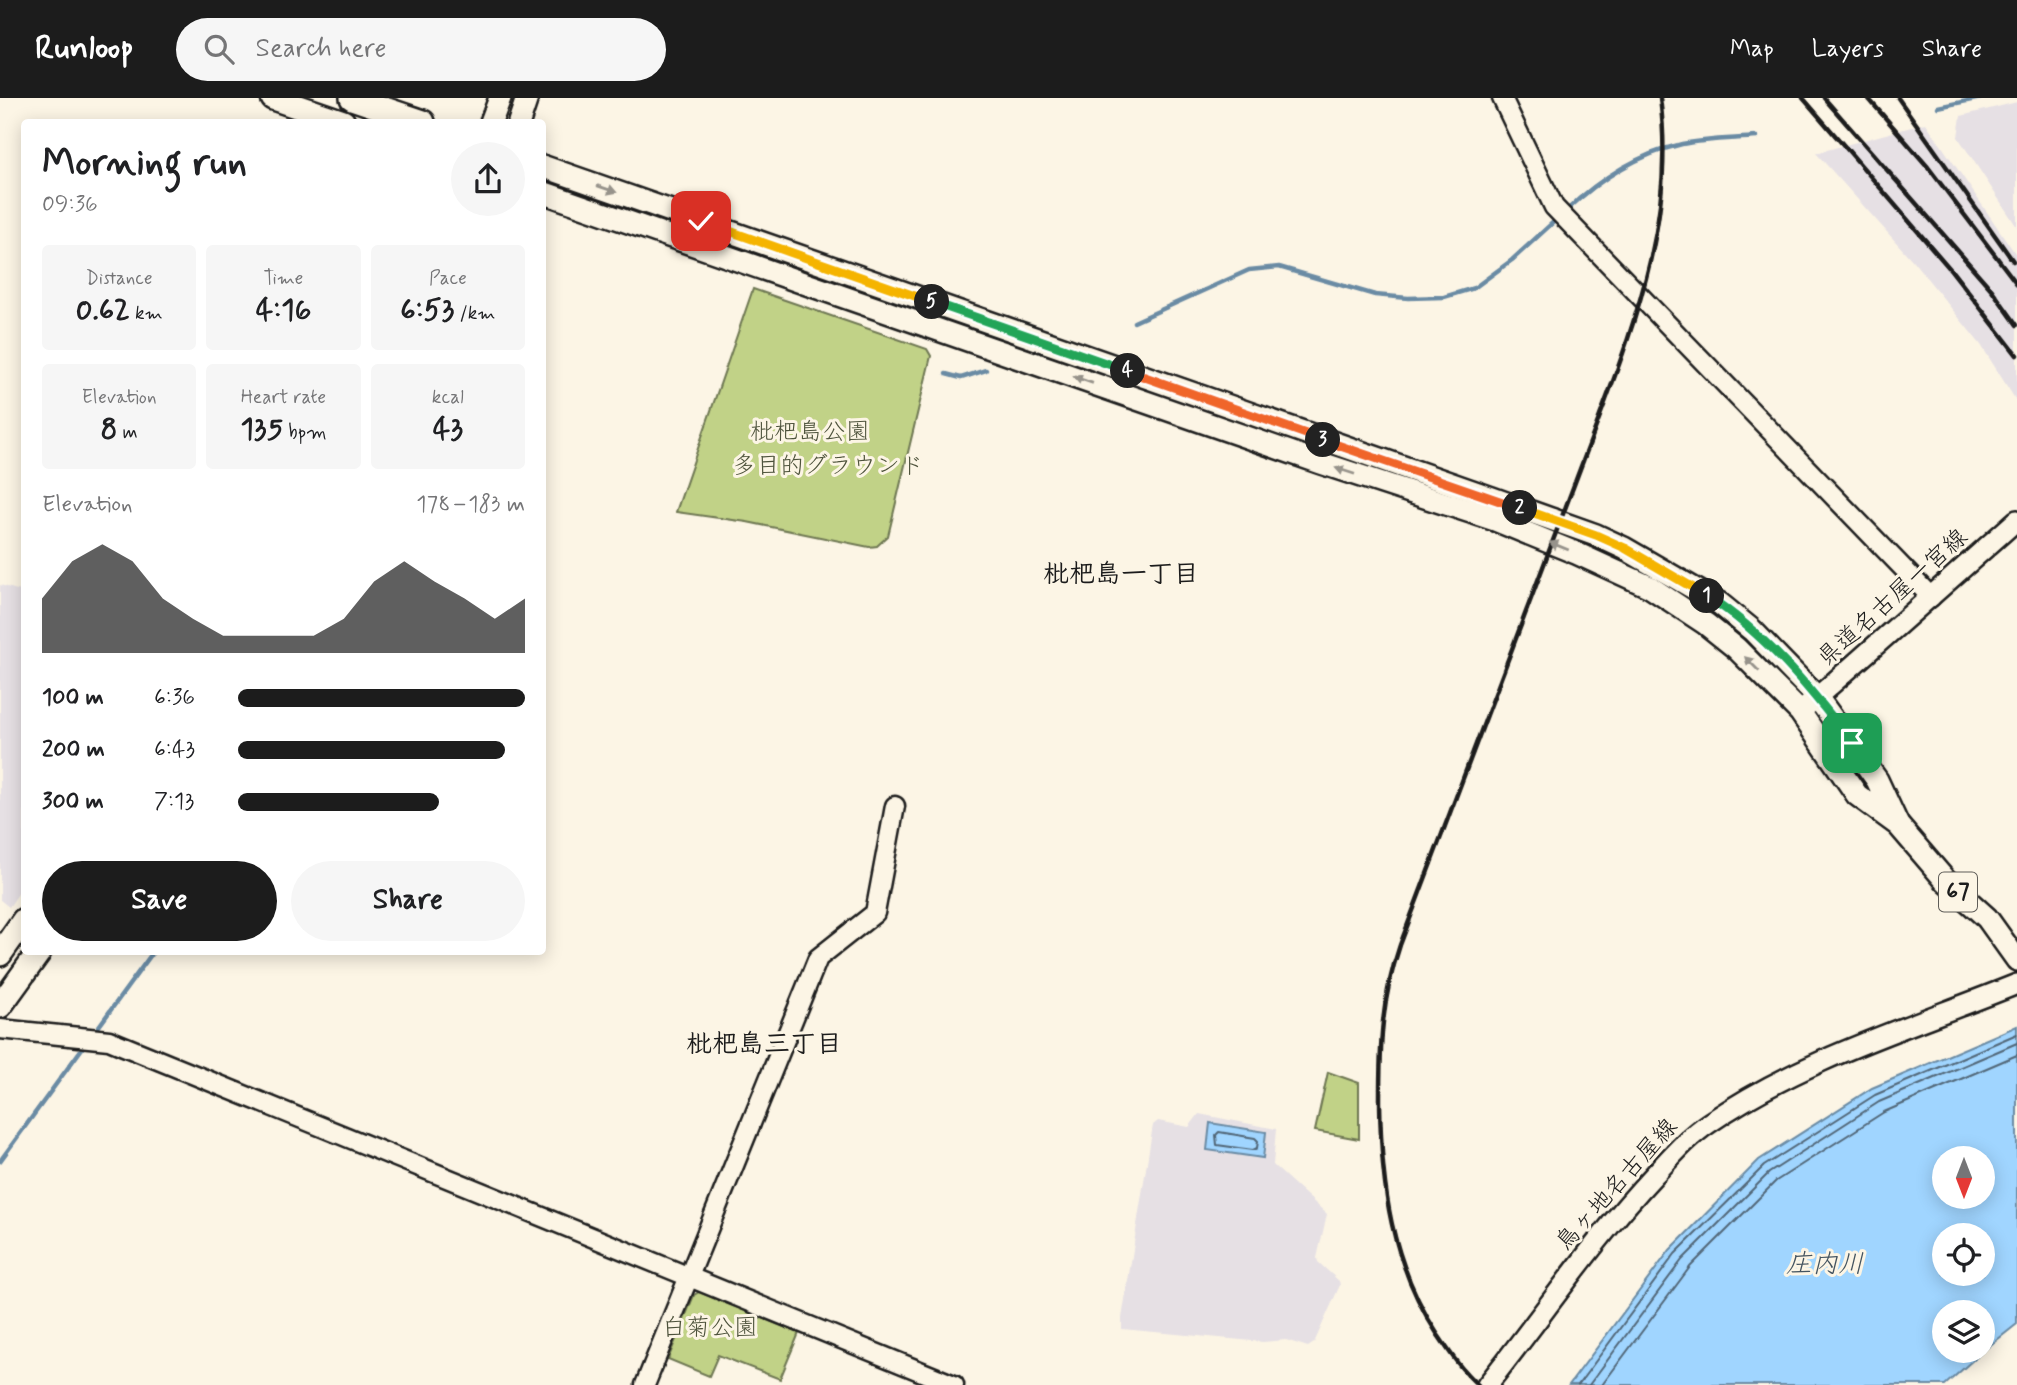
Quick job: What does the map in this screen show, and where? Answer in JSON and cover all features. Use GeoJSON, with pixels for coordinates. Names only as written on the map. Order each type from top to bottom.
{"type":"FeatureCollection","features":[{"type":"Feature","properties":{"kind":"highway"},"geometry":{"type":"LineString","coordinates":[[273,98],[334,119]]}},
{"type":"Feature","properties":{"kind":"highway"},"geometry":{"type":"LineString","coordinates":[[352,98],[414,119]]}},
{"type":"Feature","properties":{"kind":"highway"},"geometry":{"type":"LineString","coordinates":[[0,954],[21,924]]}},
{"type":"Feature","properties":{"kind":"highway"},"geometry":{"type":"LineString","coordinates":[[0,1006],[37,955]]}},
{"type":"Feature","properties":{"kind":"main road"},"geometry":{"type":"LineString","coordinates":[[492,119],[500,98]]}},
{"type":"Feature","properties":{"kind":"main road"},"geometry":{"type":"LineString","coordinates":[[520,119],[527,98]]}},
{"type":"Feature","properties":{"kind":"main road","name":"67"},"geometry":{"type":"LineString","coordinates":[[546,167],[1596,535],[1653,563],[1719,603],[1752,630],[1817,698],[1877,780],[1898,825]]}},
{"type":"Feature","properties":{"kind":"main road","name":"67"},"geometry":{"type":"LineString","coordinates":[[546,193],[1321,463],[1495,520],[1576,552],[1650,587],[1706,624],[1736,648],[1800,712],[1857,795],[1898,825],[1946,881],[1987,918],[2017,960]]}},
{"type":"Feature","properties":{"kind":"main road","name":"県道名古屋一宮線"},"geometry":{"type":"LineString","coordinates":[[1800,712],[2017,520]]}},
{"type":"Feature","properties":{"kind":"main road","name":"鳥ヶ地名古屋線"},"geometry":{"type":"LineString","coordinates":[[1487,1385],[1571,1273],[1630,1201],[1689,1139],[1708,1123],[1765,1089],[1815,1064],[2017,984]]}},
{"type":"Feature","properties":{"kind":"street"},"geometry":{"type":"LineString","coordinates":[[1502,98],[1562,215],[1931,597]]}},
{"type":"Feature","properties":{"kind":"street"},"geometry":{"type":"LineString","coordinates":[[645,1385],[818,958],[875,912],[895,806]]}},
{"type":"Feature","properties":{"kind":"street"},"geometry":{"type":"LineString","coordinates":[[0,1029],[105,1040],[690,1276],[921,1379],[954,1385]]}},
{"type":"Feature","properties":{"kind":"shaded area"},"geometry":{"type":"Polygon","coordinates":[[[2017,102],[2017,227],[1958,137],[1961,116],[2017,102]]]}},
{"type":"Feature","properties":{"kind":"shaded area"},"geometry":{"type":"Polygon","coordinates":[[[1926,123],[2017,256],[2017,402],[1981,345],[1913,261],[1816,153],[1926,123]]]}},
{"type":"Feature","properties":{"kind":"shaded area"},"geometry":{"type":"Polygon","coordinates":[[[0,585],[21,591],[21,889],[9,907],[0,900],[0,585]]]}},
{"type":"Feature","properties":{"kind":"shaded area"},"geometry":{"type":"Polygon","coordinates":[[[1199,1114],[1276,1129],[1273,1165],[1327,1214],[1317,1258],[1340,1285],[1314,1343],[1308,1347],[1286,1340],[1263,1342],[1122,1329],[1153,1125],[1158,1121],[1189,1127],[1199,1114]]]}},
{"type":"Feature","properties":{"kind":"green space","name":"枇杷島公園"},"geometry":{"type":"Polygon","coordinates":[[[753,289],[927,349],[931,356],[888,536],[877,546],[869,547],[747,522],[676,512],[753,289]]]}},
{"type":"Feature","properties":{"kind":"green space"},"geometry":{"type":"Polygon","coordinates":[[[1328,1072],[1359,1083],[1359,1139],[1315,1131],[1328,1072]]]}},
{"type":"Feature","properties":{"kind":"green space","name":"白菊公園"},"geometry":{"type":"Polygon","coordinates":[[[699,1292],[799,1333],[780,1379],[718,1355],[709,1376],[668,1359],[694,1295],[699,1292]]]}},
{"type":"Feature","properties":{"kind":"water","name":"庄内川"},"geometry":{"type":"Polygon","coordinates":[[[2017,1026],[2017,1324],[1995,1341],[1995,1300],[1932,1300],[1932,1363],[1970,1363],[1945,1385],[1569,1385],[1670,1250],[1759,1160],[1872,1088],[2017,1026]]]}},
{"type":"Feature","properties":{"kind":"water"},"geometry":{"type":"Polygon","coordinates":[[[1210,1123],[1266,1132],[1263,1158],[1207,1150],[1210,1123]]]}},
{"type":"Feature","properties":{"kind":"waterway"},"geometry":{"type":"LineString","coordinates":[[1938,107],[1981,98]]}},
{"type":"Feature","properties":{"kind":"waterway"},"geometry":{"type":"LineString","coordinates":[[1566,211],[1605,179],[1649,155],[1691,142],[1757,137]]}},
{"type":"Feature","properties":{"kind":"waterway"},"geometry":{"type":"LineString","coordinates":[[1134,322],[1249,270],[1279,267],[1375,295],[1444,297],[1474,288],[1512,260],[1559,217]]}},
{"type":"Feature","properties":{"kind":"waterway"},"geometry":{"type":"LineString","coordinates":[[946,374],[961,378],[986,370]]}},
{"type":"Feature","properties":{"kind":"waterway"},"geometry":{"type":"LineString","coordinates":[[94,1033],[151,955]]}},
{"type":"Feature","properties":{"kind":"waterway"},"geometry":{"type":"LineString","coordinates":[[0,1161],[86,1043]]}},
{"type":"Feature","properties":{"kind":"railway"},"geometry":{"type":"LineString","coordinates":[[1478,1385],[1451,1355],[1438,1335],[1422,1308],[1399,1252],[1386,1194],[1381,1133],[1380,1061],[1385,1004],[1400,945],[1614,377],[1640,300],[1658,221],[1663,140],[1660,98]]}},
{"type":"Feature","properties":{"kind":"railway"},"geometry":{"type":"LineString","coordinates":[[1803,98],[1951,270],[2017,355]]}},
{"type":"Feature","properties":{"kind":"railway"},"geometry":{"type":"LineString","coordinates":[[1824,98],[1992,290],[2017,325]]}},
{"type":"Feature","properties":{"kind":"railway"},"geometry":{"type":"LineString","coordinates":[[1868,98],[1928,167],[2017,284]]}},
{"type":"Feature","properties":{"kind":"railway"},"geometry":{"type":"LineString","coordinates":[[1898,98],[2013,261]]}},
{"type":"Feature","properties":{"kind":"district","name":"枇杷島一丁目"},"geometry":{"type":"Point","coordinates":[1121,575]}},
{"type":"Feature","properties":{"kind":"district","name":"枇杷島三丁目"},"geometry":{"type":"Point","coordinates":[764,1045]}},
{"type":"Feature","properties":{"kind":"route"},"geometry":{"type":"LineString","coordinates":[[701,221],[1596,535],[1625,548],[1719,603],[1752,630],[1817,698],[1852,743]]}},
{"type":"Feature","properties":{"kind":"park label","name":"多目的グラウンド"},"geometry":{"type":"Point","coordinates":[828,466]}}]}
